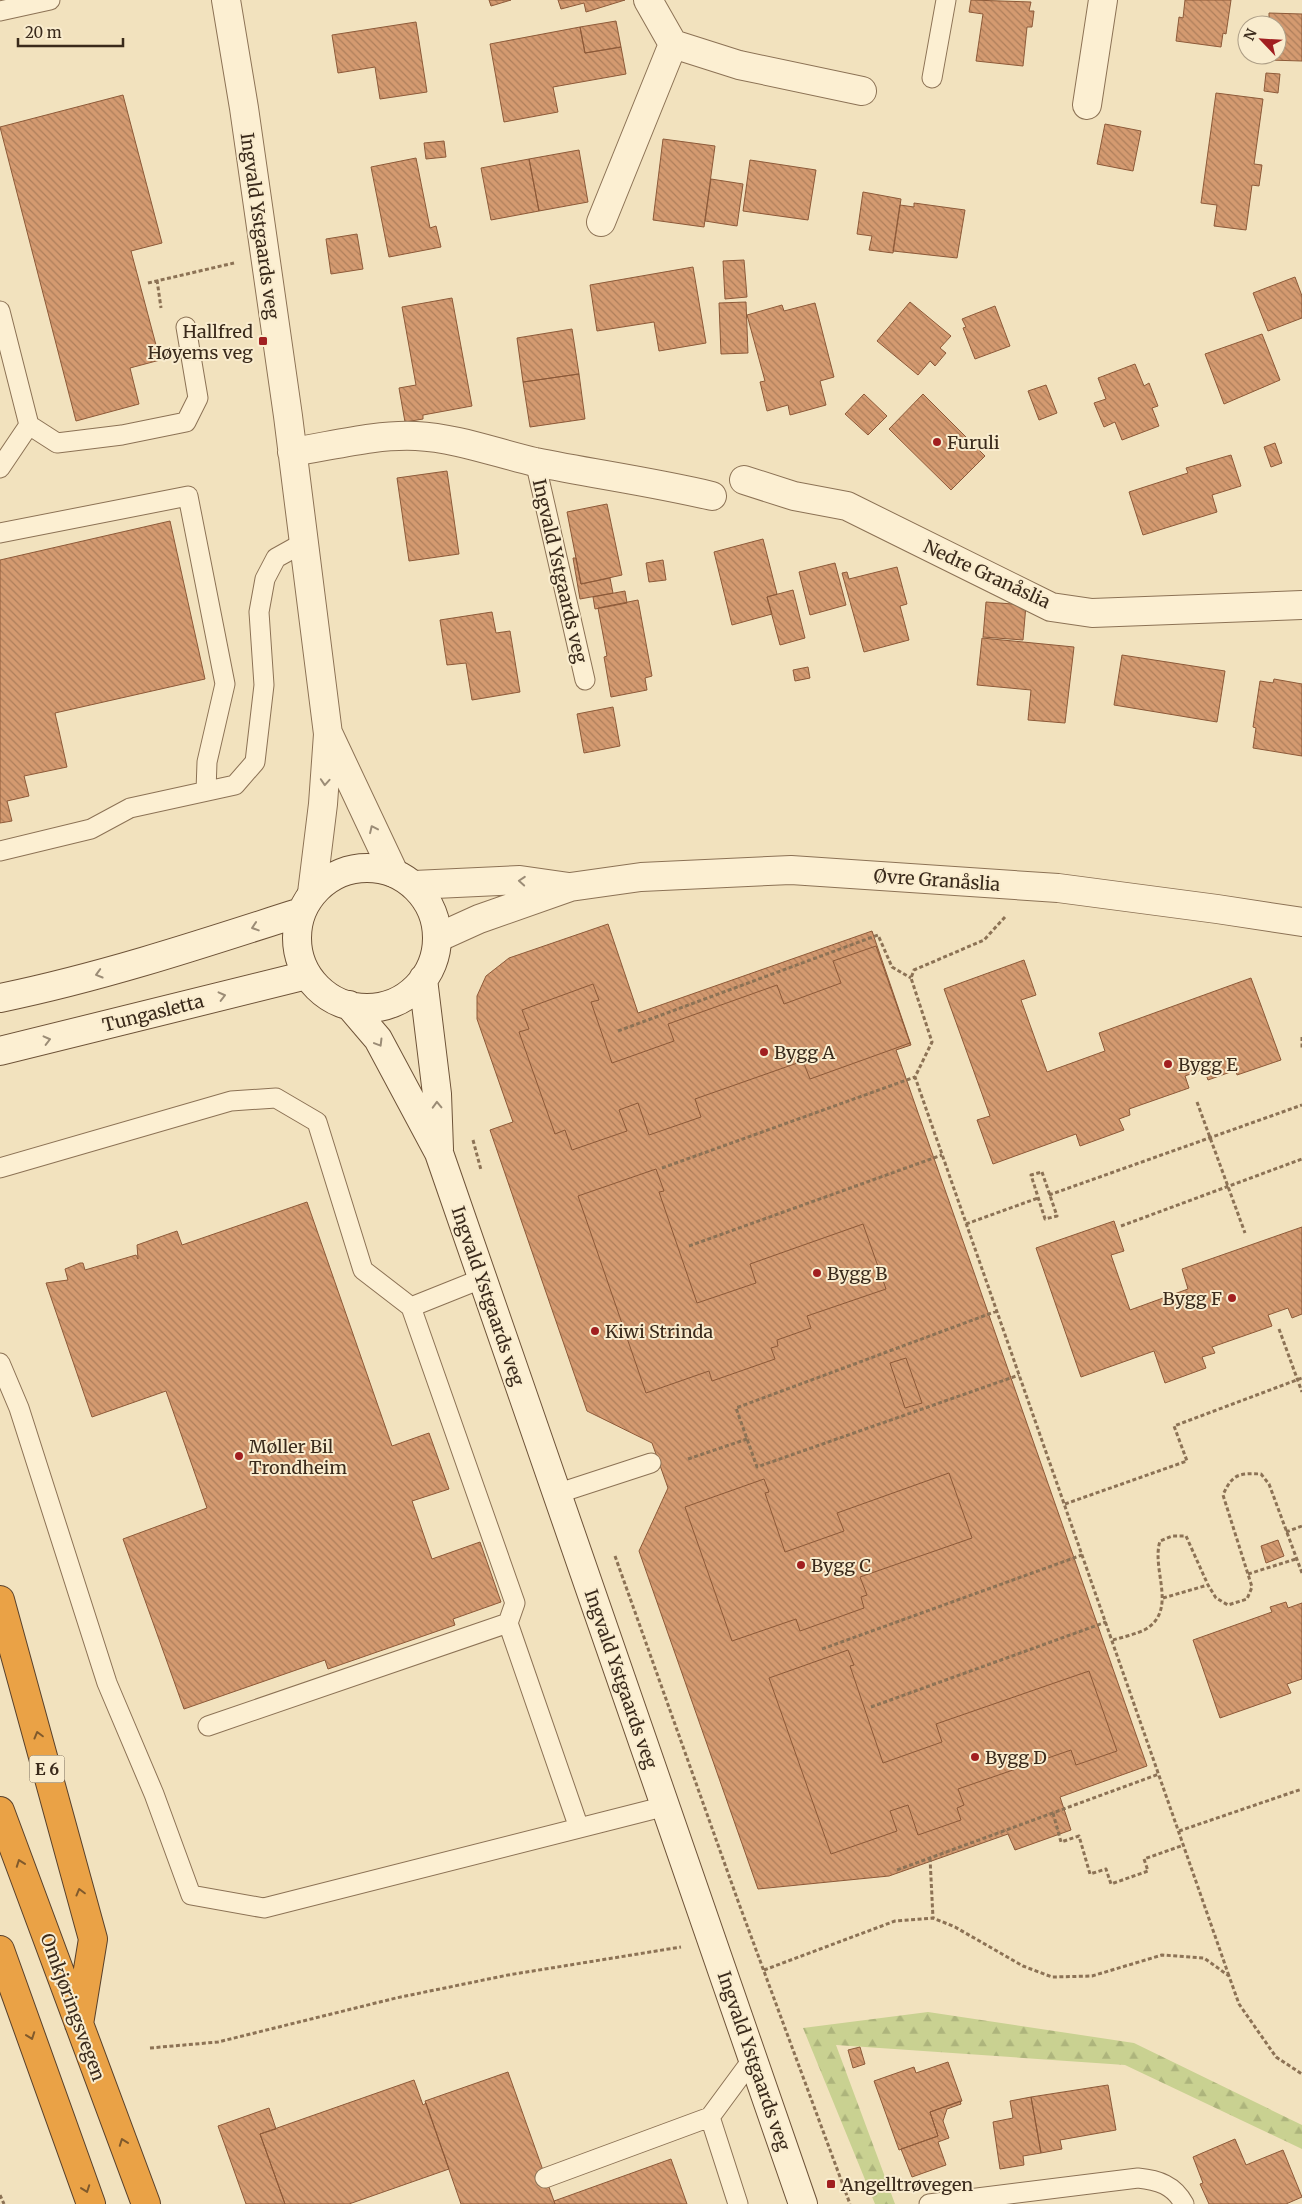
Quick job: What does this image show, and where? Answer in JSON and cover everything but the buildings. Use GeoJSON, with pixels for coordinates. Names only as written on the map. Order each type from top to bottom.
{"type":"FeatureCollection","features":[{"type":"Feature","properties":{"kind":"highway","name":"E 6"},"geometry":{"type":"LineString","coordinates":[[0,1600],[92,1939],[79,2024]]}},
{"type":"Feature","properties":{"kind":"highway","name":"Omkjøringsvegen"},"geometry":{"type":"LineString","coordinates":[[0,1811],[146,2204]]}},
{"type":"Feature","properties":{"kind":"highway"},"geometry":{"type":"LineString","coordinates":[[0,1950],[91,2204]]}},
{"type":"Feature","properties":{"kind":"street","name":"Ingvald Ystgaards veg"},"geometry":{"type":"LineString","coordinates":[[226,0],[244,108],[292,452],[328,734],[323,804],[306,903]]}},
{"type":"Feature","properties":{"kind":"street"},"geometry":{"type":"LineString","coordinates":[[648,0],[673,44],[739,65],[862,91]]}},
{"type":"Feature","properties":{"kind":"street"},"geometry":{"type":"LineString","coordinates":[[1087,105],[1103,0]]}},
{"type":"Feature","properties":{"kind":"street"},"geometry":{"type":"LineString","coordinates":[[602,222],[673,44]]}},
{"type":"Feature","properties":{"kind":"street","name":"Ingvald Ystgaards veg"},"geometry":{"type":"LineString","coordinates":[[292,452],[388,436],[417,436],[460,442],[535,461],[648,481],[712,496]]}},
{"type":"Feature","properties":{"kind":"street","name":"Nedre Granåslia"},"geometry":{"type":"LineString","coordinates":[[744,480],[794,496],[847,506],[1051,607],[1092,613],[1302,606]]}},
{"type":"Feature","properties":{"kind":"street","name":"Ingvald Ystgaards veg"},"geometry":{"type":"LineString","coordinates":[[328,734],[404,879]]}},
{"type":"Feature","properties":{"kind":"street"},"geometry":{"type":"LineString","coordinates":[[371,867],[404,879],[429,904],[436,927],[437,948],[431,968],[423,979],[402,999],[383,1007],[361,1008],[339,1003],[321,992],[307,975],[298,955],[296,933],[306,903],[328,879],[348,870],[371,867]]}},
{"type":"Feature","properties":{"kind":"street","name":"Øvre Granåslia"},"geometry":{"type":"LineString","coordinates":[[437,938],[479,919],[570,887],[641,877],[792,870],[1033,887],[1217,909],[1302,922]]}},
{"type":"Feature","properties":{"kind":"street","name":"Øvre Granåslia"},"geometry":{"type":"LineString","coordinates":[[404,879],[520,880],[570,887]]}},
{"type":"Feature","properties":{"kind":"street"},"geometry":{"type":"LineString","coordinates":[[0,998],[57,986],[196,946],[306,903]]}},
{"type":"Feature","properties":{"kind":"street","name":"Tungasletta"},"geometry":{"type":"LineString","coordinates":[[0,1051],[307,975]]}},
{"type":"Feature","properties":{"kind":"street","name":"Ingvald Ystgaards veg"},"geometry":{"type":"LineString","coordinates":[[423,979],[437,1094],[439,1153]]}},
{"type":"Feature","properties":{"kind":"street","name":"Ingvald Ystgaards veg"},"geometry":{"type":"LineString","coordinates":[[349,1005],[378,1039],[439,1153],[481,1279],[714,1942],[752,2060],[803,2204]]}},
{"type":"Feature","properties":{"kind":"lane"},"geometry":{"type":"LineString","coordinates":[[0,11],[50,0]]}},
{"type":"Feature","properties":{"kind":"lane"},"geometry":{"type":"LineString","coordinates":[[932,78],[946,0]]}},
{"type":"Feature","properties":{"kind":"lane"},"geometry":{"type":"LineString","coordinates":[[0,311],[28,425],[58,443],[122,435],[186,422],[198,398],[186,327]]}},
{"type":"Feature","properties":{"kind":"lane"},"geometry":{"type":"LineString","coordinates":[[0,468],[28,425]]}},
{"type":"Feature","properties":{"kind":"lane","name":"Ingvald Ystgaards veg"},"geometry":{"type":"LineString","coordinates":[[535,461],[585,680]]}},
{"type":"Feature","properties":{"kind":"lane"},"geometry":{"type":"LineString","coordinates":[[0,533],[188,496],[226,684],[206,762],[206,791]]}},
{"type":"Feature","properties":{"kind":"lane"},"geometry":{"type":"LineString","coordinates":[[0,851],[91,829],[130,808],[235,785],[255,762],[264,685],[259,612],[265,580],[276,558],[303,543]]}},
{"type":"Feature","properties":{"kind":"lane"},"geometry":{"type":"LineString","coordinates":[[0,1168],[231,1101],[276,1098],[317,1122],[363,1270],[411,1307],[515,1603],[508,1623],[579,1828]]}},
{"type":"Feature","properties":{"kind":"lane"},"geometry":{"type":"LineString","coordinates":[[411,1307],[481,1279]]}},
{"type":"Feature","properties":{"kind":"lane"},"geometry":{"type":"LineString","coordinates":[[0,1363],[19,1408],[107,1683],[154,1794],[191,1895],[264,1908],[666,1806]]}},
{"type":"Feature","properties":{"kind":"lane"},"geometry":{"type":"LineString","coordinates":[[556,1494],[651,1463]]}},
{"type":"Feature","properties":{"kind":"lane"},"geometry":{"type":"LineString","coordinates":[[208,1726],[508,1623]]}},
{"type":"Feature","properties":{"kind":"lane"},"geometry":{"type":"LineString","coordinates":[[545,2178],[710,2117],[752,2060]]}},
{"type":"Feature","properties":{"kind":"lane"},"geometry":{"type":"LineString","coordinates":[[710,2117],[738,2204]]}},
{"type":"Feature","properties":{"kind":"lane"},"geometry":{"type":"LineString","coordinates":[[929,2204],[1138,2178],[1153,2179],[1166,2184],[1181,2197],[1184,2204]]}},
{"type":"Feature","properties":{"kind":"path"},"geometry":{"type":"LineString","coordinates":[[148,283],[264,257]]}},
{"type":"Feature","properties":{"kind":"path"},"geometry":{"type":"LineString","coordinates":[[157,280],[161,308]]}},
{"type":"Feature","properties":{"kind":"path"},"geometry":{"type":"LineString","coordinates":[[662,1168],[915,1077],[932,1042],[911,978],[914,970],[984,940],[1033,887]]}},
{"type":"Feature","properties":{"kind":"path"},"geometry":{"type":"LineString","coordinates":[[618,1031],[878,936],[892,967],[911,978]]}},
{"type":"Feature","properties":{"kind":"path"},"geometry":{"type":"LineString","coordinates":[[1302,1037],[1302,1049]]}},
{"type":"Feature","properties":{"kind":"path"},"geometry":{"type":"LineString","coordinates":[[915,1077],[1239,2004],[1276,2057],[1302,2074]]}},
{"type":"Feature","properties":{"kind":"path"},"geometry":{"type":"LineString","coordinates":[[1198,1102],[1245,1232]]}},
{"type":"Feature","properties":{"kind":"path"},"geometry":{"type":"LineString","coordinates":[[1049,1195],[1302,1105]]}},
{"type":"Feature","properties":{"kind":"path"},"geometry":{"type":"LineString","coordinates":[[472,1135],[482,1172]]}},
{"type":"Feature","properties":{"kind":"path"},"geometry":{"type":"LineString","coordinates":[[689,1246],[942,1155]]}},
{"type":"Feature","properties":{"kind":"path"},"geometry":{"type":"LineString","coordinates":[[1121,1226],[1302,1159]]}},
{"type":"Feature","properties":{"kind":"path"},"geometry":{"type":"LineString","coordinates":[[1042,1172],[1057,1216],[1046,1220],[1038,1198],[1031,1176],[1042,1172]]}},
{"type":"Feature","properties":{"kind":"path"},"geometry":{"type":"LineString","coordinates":[[966,1224],[1038,1198]]}},
{"type":"Feature","properties":{"kind":"path"},"geometry":{"type":"LineString","coordinates":[[997,1311],[736,1408],[757,1467],[1019,1375]]}},
{"type":"Feature","properties":{"kind":"path"},"geometry":{"type":"LineString","coordinates":[[1280,1330],[1302,1392]]}},
{"type":"Feature","properties":{"kind":"path"},"geometry":{"type":"LineString","coordinates":[[1065,1504],[1187,1461],[1174,1426],[1302,1378]]}},
{"type":"Feature","properties":{"kind":"path"},"geometry":{"type":"LineString","coordinates":[[688,1459],[747,1439]]}},
{"type":"Feature","properties":{"kind":"path"},"geometry":{"type":"LineString","coordinates":[[1113,1640],[1146,1629],[1161,1614],[1163,1598],[1156,1554],[1160,1541],[1172,1536],[1186,1536],[1208,1585],[1216,1598],[1228,1605],[1247,1599],[1252,1587],[1223,1495],[1228,1482],[1242,1473],[1261,1474],[1269,1484],[1302,1573]]}},
{"type":"Feature","properties":{"kind":"path"},"geometry":{"type":"LineString","coordinates":[[1286,1532],[1302,1526]]}},
{"type":"Feature","properties":{"kind":"path"},"geometry":{"type":"LineString","coordinates":[[612,1548],[850,2204]]}},
{"type":"Feature","properties":{"kind":"path"},"geometry":{"type":"LineString","coordinates":[[822,1649],[1082,1555]]}},
{"type":"Feature","properties":{"kind":"path"},"geometry":{"type":"LineString","coordinates":[[1248,1574],[1296,1559]]}},
{"type":"Feature","properties":{"kind":"path"},"geometry":{"type":"LineString","coordinates":[[1163,1598],[1208,1585]]}},
{"type":"Feature","properties":{"kind":"path"},"geometry":{"type":"LineString","coordinates":[[872,1707],[1106,1622]]}},
{"type":"Feature","properties":{"kind":"path"},"geometry":{"type":"LineString","coordinates":[[897,1870],[1159,1774]]}},
{"type":"Feature","properties":{"kind":"path"},"geometry":{"type":"LineString","coordinates":[[1179,1831],[1302,1789]]}},
{"type":"Feature","properties":{"kind":"path"},"geometry":{"type":"LineString","coordinates":[[1053,1813],[1061,1842],[1079,1836],[1090,1874],[1106,1869],[1111,1884],[1148,1871],[1144,1859],[1184,1845]]}},
{"type":"Feature","properties":{"kind":"path"},"geometry":{"type":"LineString","coordinates":[[930,1858],[933,1918]]}},
{"type":"Feature","properties":{"kind":"path"},"geometry":{"type":"LineString","coordinates":[[764,1970],[895,1921],[933,1918],[955,1927],[1023,1966],[1052,1977],[1092,1976],[1162,1956],[1204,1958],[1229,1976]]}},
{"type":"Feature","properties":{"kind":"path"},"geometry":{"type":"LineString","coordinates":[[150,2048],[218,2042],[396,1998],[508,1975],[714,1942]]}},
{"type":"Feature","properties":{"kind":"path"},"geometry":{"type":"LineString","coordinates":[[0,2195],[4,2204]]}},
{"type":"Feature","properties":{"kind":"green space"},"geometry":{"type":"Polygon","coordinates":[[[928,2012],[1134,2043],[1302,2125],[1302,2149],[1125,2065],[836,2045],[895,2204],[875,2204],[803,2028],[928,2012]]]}},
{"type":"Feature","properties":{"kind":"place","name":"Hallfred Høyems veg"},"geometry":{"type":"Point","coordinates":[263,341]}},
{"type":"Feature","properties":{"kind":"place","name":"Furuli"},"geometry":{"type":"Point","coordinates":[937,442]}},
{"type":"Feature","properties":{"kind":"place","name":"Bygg A"},"geometry":{"type":"Point","coordinates":[764,1052]}},
{"type":"Feature","properties":{"kind":"place","name":"Bygg E"},"geometry":{"type":"Point","coordinates":[1168,1064]}},
{"type":"Feature","properties":{"kind":"place","name":"Bygg B"},"geometry":{"type":"Point","coordinates":[817,1273]}},
{"type":"Feature","properties":{"kind":"place","name":"Bygg F"},"geometry":{"type":"Point","coordinates":[1232,1298]}},
{"type":"Feature","properties":{"kind":"place","name":"Kiwi Strinda"},"geometry":{"type":"Point","coordinates":[595,1331]}},
{"type":"Feature","properties":{"kind":"place","name":"Møller Bil Trondheim"},"geometry":{"type":"Point","coordinates":[239,1456]}},
{"type":"Feature","properties":{"kind":"place","name":"Bygg C"},"geometry":{"type":"Point","coordinates":[801,1565]}},
{"type":"Feature","properties":{"kind":"place","name":"Bygg D"},"geometry":{"type":"Point","coordinates":[975,1757]}},
{"type":"Feature","properties":{"kind":"place","name":"Angelltrøvegen"},"geometry":{"type":"Point","coordinates":[831,2184]}}]}
